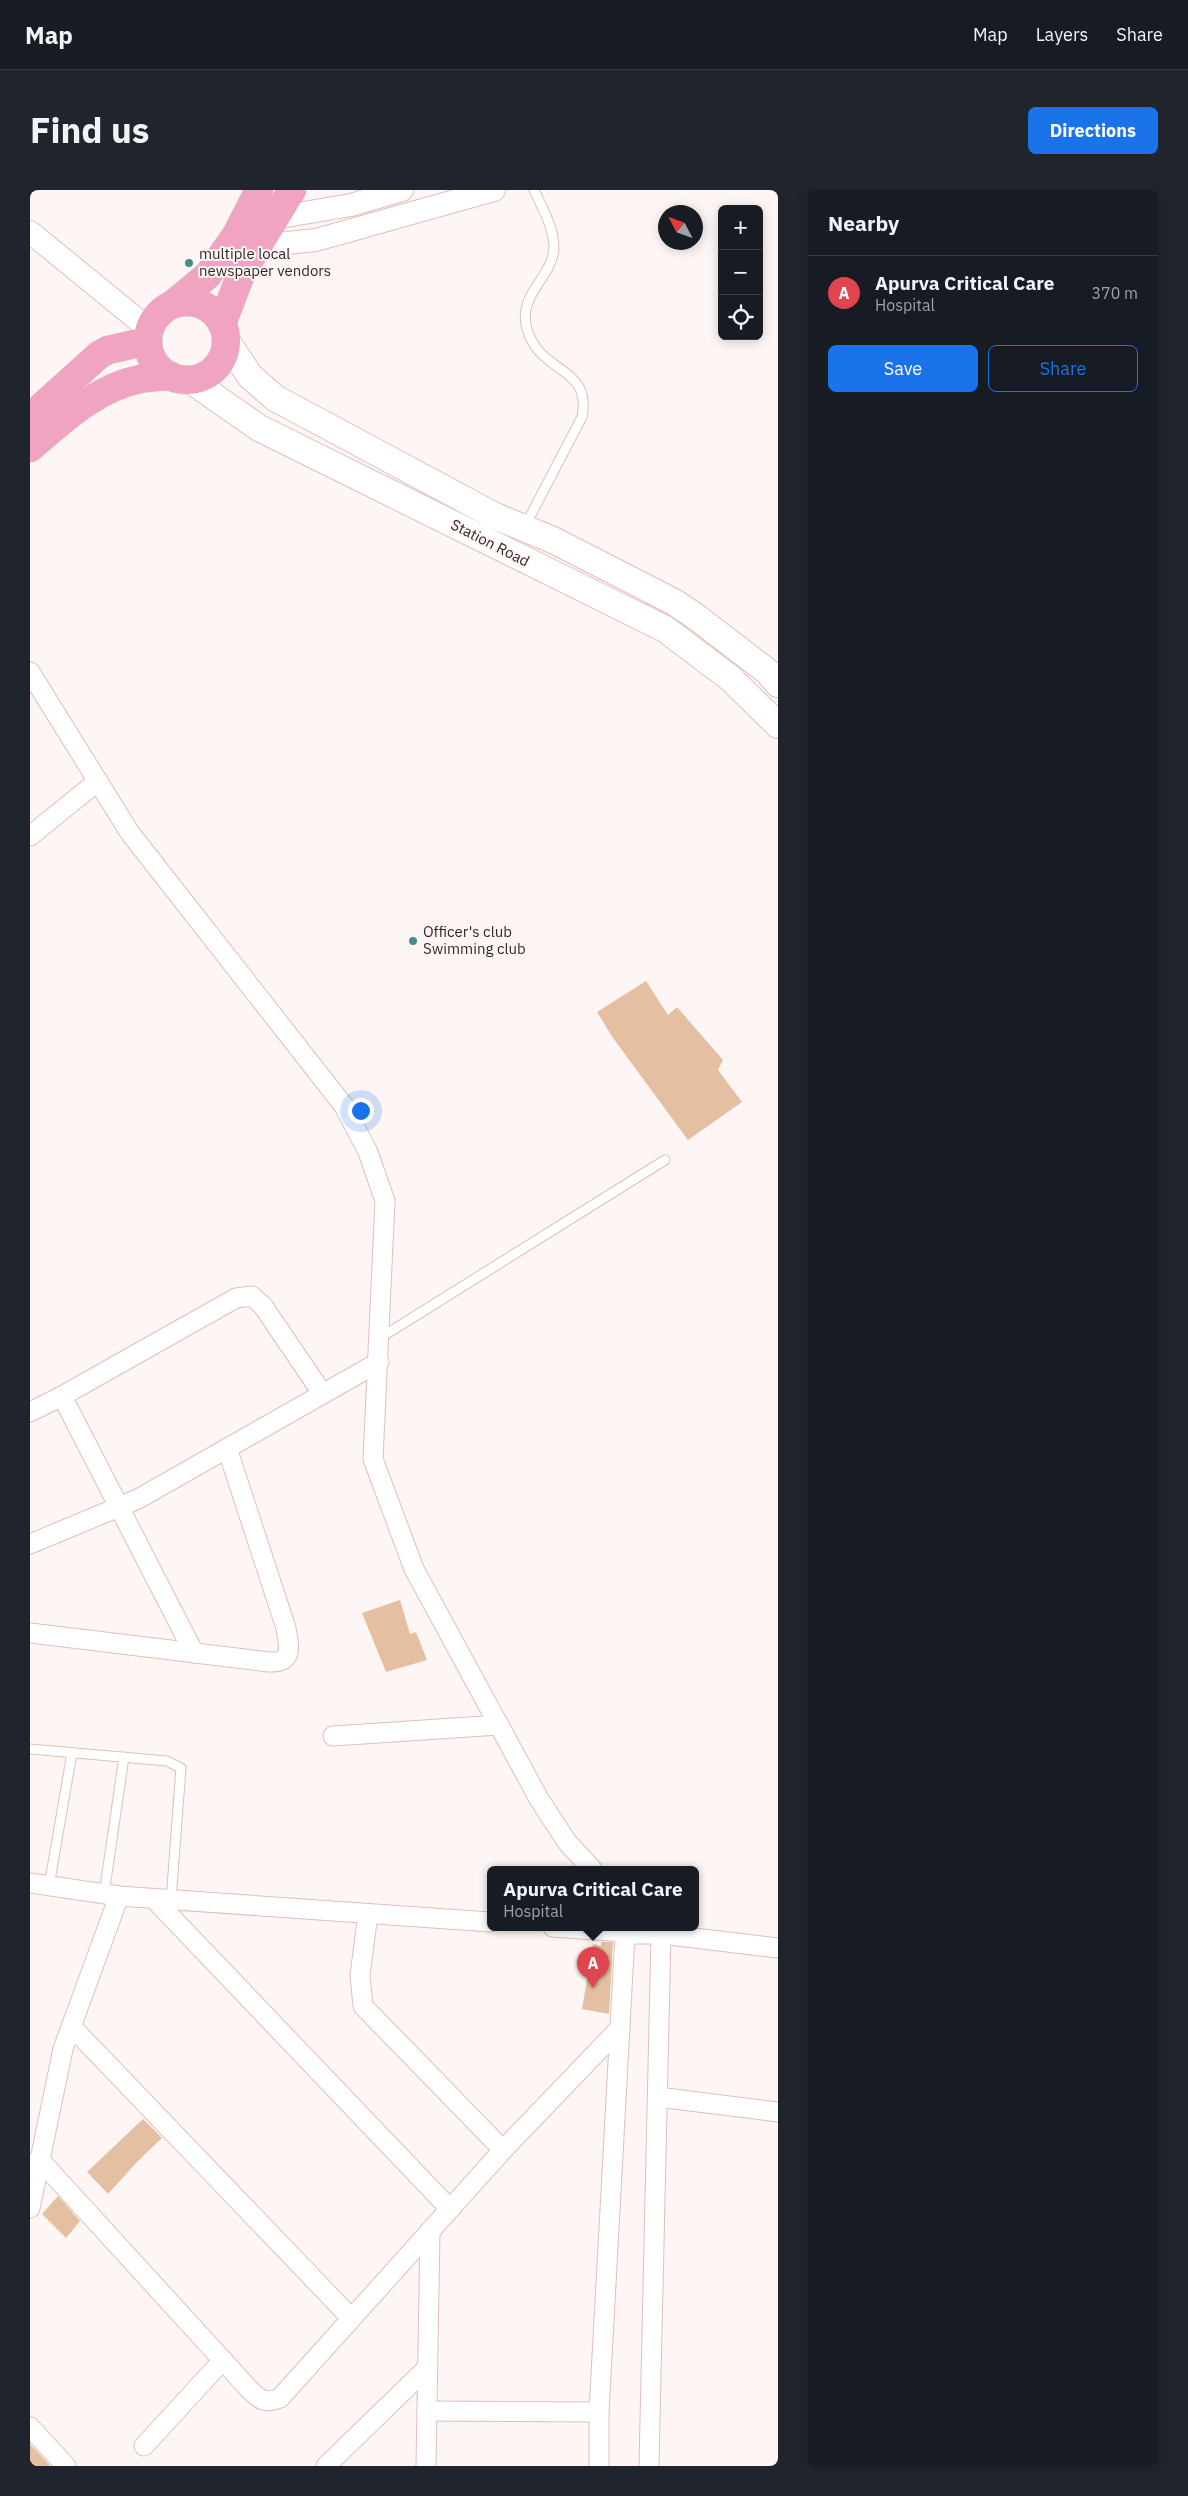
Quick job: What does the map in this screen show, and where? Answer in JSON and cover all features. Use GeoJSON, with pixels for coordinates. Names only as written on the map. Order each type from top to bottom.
{"type":"FeatureCollection","features":[{"type":"Feature","properties":{"kind":"main road"},"geometry":{"type":"LineString","coordinates":[[180,378],[160,369],[152,360],[149,336],[160,312],[173,304],[208,275],[236,235],[258,190]]}},
{"type":"Feature","properties":{"kind":"main road"},"geometry":{"type":"LineString","coordinates":[[30,448],[78,408],[107,390],[140,380],[204,376],[215,367],[223,354],[224,332],[241,274],[292,190]]}},
{"type":"Feature","properties":{"kind":"main road"},"geometry":{"type":"LineString","coordinates":[[173,304],[187,301],[201,304],[214,312],[224,332]]}},
{"type":"Feature","properties":{"kind":"main road","name":"Station Road"},"geometry":{"type":"LineString","coordinates":[[224,332],[250,376],[275,398],[495,516],[553,540],[684,608],[768,672],[778,684]]}},
{"type":"Feature","properties":{"kind":"main road"},"geometry":{"type":"LineString","coordinates":[[30,416],[99,354],[149,336]]}},
{"type":"Feature","properties":{"kind":"main road","name":"Station Road"},"geometry":{"type":"LineString","coordinates":[[180,378],[259,428],[665,629],[730,678],[778,725]]}},
{"type":"Feature","properties":{"kind":"street"},"geometry":{"type":"LineString","coordinates":[[274,218],[351,205],[402,190]]}},
{"type":"Feature","properties":{"kind":"street"},"geometry":{"type":"LineString","coordinates":[[259,246],[316,240],[494,190]]}},
{"type":"Feature","properties":{"kind":"street"},"geometry":{"type":"LineString","coordinates":[[30,232],[149,336]]}},
{"type":"Feature","properties":{"kind":"street"},"geometry":{"type":"LineString","coordinates":[[30,672],[130,833],[344,1106],[368,1152],[385,1201],[374,1459],[414,1569],[539,1799],[567,1842],[589,1866]]}},
{"type":"Feature","properties":{"kind":"street"},"geometry":{"type":"LineString","coordinates":[[30,836],[98,781]]}},
{"type":"Feature","properties":{"kind":"street"},"geometry":{"type":"LineString","coordinates":[[30,1412],[236,1298],[245,1296],[252,1296],[263,1306],[322,1393]]}},
{"type":"Feature","properties":{"kind":"street"},"geometry":{"type":"LineString","coordinates":[[30,1544],[138,1499],[379,1362]]}},
{"type":"Feature","properties":{"kind":"street"},"geometry":{"type":"LineString","coordinates":[[62,1396],[194,1653]]}},
{"type":"Feature","properties":{"kind":"street"},"geometry":{"type":"LineString","coordinates":[[30,1633],[280,1662],[285,1659],[289,1650],[286,1628],[227,1448]]}},
{"type":"Feature","properties":{"kind":"street"},"geometry":{"type":"LineString","coordinates":[[333,1736],[499,1725]]}},
{"type":"Feature","properties":{"kind":"street"},"geometry":{"type":"LineString","coordinates":[[39,1884],[111,1895],[487,1922]]}},
{"type":"Feature","properties":{"kind":"street"},"geometry":{"type":"LineString","coordinates":[[30,2208],[63,2049],[111,1895]]}},
{"type":"Feature","properties":{"kind":"street"},"geometry":{"type":"LineString","coordinates":[[162,1899],[450,2209]]}},
{"type":"Feature","properties":{"kind":"street"},"geometry":{"type":"LineString","coordinates":[[368,1914],[360,1975],[363,2006],[503,2150]]}},
{"type":"Feature","properties":{"kind":"street"},"geometry":{"type":"LineString","coordinates":[[611,1931],[626,1932],[625,1934],[649,1931]]}},
{"type":"Feature","properties":{"kind":"street"},"geometry":{"type":"LineString","coordinates":[[649,2466],[658,2097],[657,1931]]}},
{"type":"Feature","properties":{"kind":"street"},"geometry":{"type":"LineString","coordinates":[[664,1931],[778,1948]]}},
{"type":"Feature","properties":{"kind":"street"},"geometry":{"type":"LineString","coordinates":[[599,2466],[599,2412],[625,1934]]}},
{"type":"Feature","properties":{"kind":"street"},"geometry":{"type":"LineString","coordinates":[[71,2026],[351,2318]]}},
{"type":"Feature","properties":{"kind":"street"},"geometry":{"type":"LineString","coordinates":[[39,2159],[260,2400],[269,2402],[280,2398],[503,2150],[620,2028]]}},
{"type":"Feature","properties":{"kind":"street"},"geometry":{"type":"LineString","coordinates":[[658,2097],[778,2112]]}},
{"type":"Feature","properties":{"kind":"street"},"geometry":{"type":"LineString","coordinates":[[426,2466],[430,2231]]}},
{"type":"Feature","properties":{"kind":"street"},"geometry":{"type":"LineString","coordinates":[[144,2446],[223,2360]]}},
{"type":"Feature","properties":{"kind":"street"},"geometry":{"type":"LineString","coordinates":[[326,2466],[428,2367]]}},
{"type":"Feature","properties":{"kind":"street"},"geometry":{"type":"LineString","coordinates":[[427,2412],[599,2412]]}},
{"type":"Feature","properties":{"kind":"street"},"geometry":{"type":"LineString","coordinates":[[30,2427],[66,2466]]}},
{"type":"Feature","properties":{"kind":"lane"},"geometry":{"type":"LineString","coordinates":[[524,529],[582,417],[584,403],[583,392],[577,382],[546,360],[533,344],[527,328],[525,313],[531,292],[550,264],[554,248],[552,233],[534,190]]}},
{"type":"Feature","properties":{"kind":"lane"},"geometry":{"type":"LineString","coordinates":[[380,1338],[665,1160]]}},
{"type":"Feature","properties":{"kind":"lane"},"geometry":{"type":"LineString","coordinates":[[30,1749],[168,1761],[181,1768],[162,1899]]}},
{"type":"Feature","properties":{"kind":"lane"},"geometry":{"type":"LineString","coordinates":[[39,1884],[72,1753]]}},
{"type":"Feature","properties":{"kind":"lane"},"geometry":{"type":"LineString","coordinates":[[111,1895],[124,1757]]}},
{"type":"Feature","properties":{"kind":"building"},"geometry":{"type":"Polygon","coordinates":[[[646,981],[668,1015],[677,1007],[723,1060],[718,1070],[742,1102],[688,1140],[613,1038],[597,1012],[646,981]]]}},
{"type":"Feature","properties":{"kind":"building"},"geometry":{"type":"Polygon","coordinates":[[[400,1600],[410,1634],[416,1632],[427,1660],[386,1672],[362,1613],[400,1600]]]}},
{"type":"Feature","properties":{"kind":"building"},"geometry":{"type":"Polygon","coordinates":[[[601,1942],[613,1942],[609,2014],[582,2009],[593,1944],[601,1946],[601,1942]]]}},
{"type":"Feature","properties":{"kind":"building"},"geometry":{"type":"Polygon","coordinates":[[[143,2119],[162,2138],[108,2194],[87,2172],[143,2119]]]}},
{"type":"Feature","properties":{"kind":"building"},"geometry":{"type":"Polygon","coordinates":[[[58,2196],[80,2221],[66,2238],[42,2214],[58,2196]]]}},
{"type":"Feature","properties":{"kind":"building"},"geometry":{"type":"Polygon","coordinates":[[[30,2444],[47,2462],[50,2466],[30,2466],[30,2444]]]}},
{"type":"Feature","properties":{"kind":"place","name":"multiple local newspaper vendors"},"geometry":{"type":"Point","coordinates":[189,263]}},
{"type":"Feature","properties":{"kind":"place","name":"Officer's club Swimming club"},"geometry":{"type":"Point","coordinates":[413,941]}},
{"type":"Feature","properties":{"kind":"place","name":"Apurva Critical Care"},"geometry":{"type":"Point","coordinates":[593,1988]}}]}
